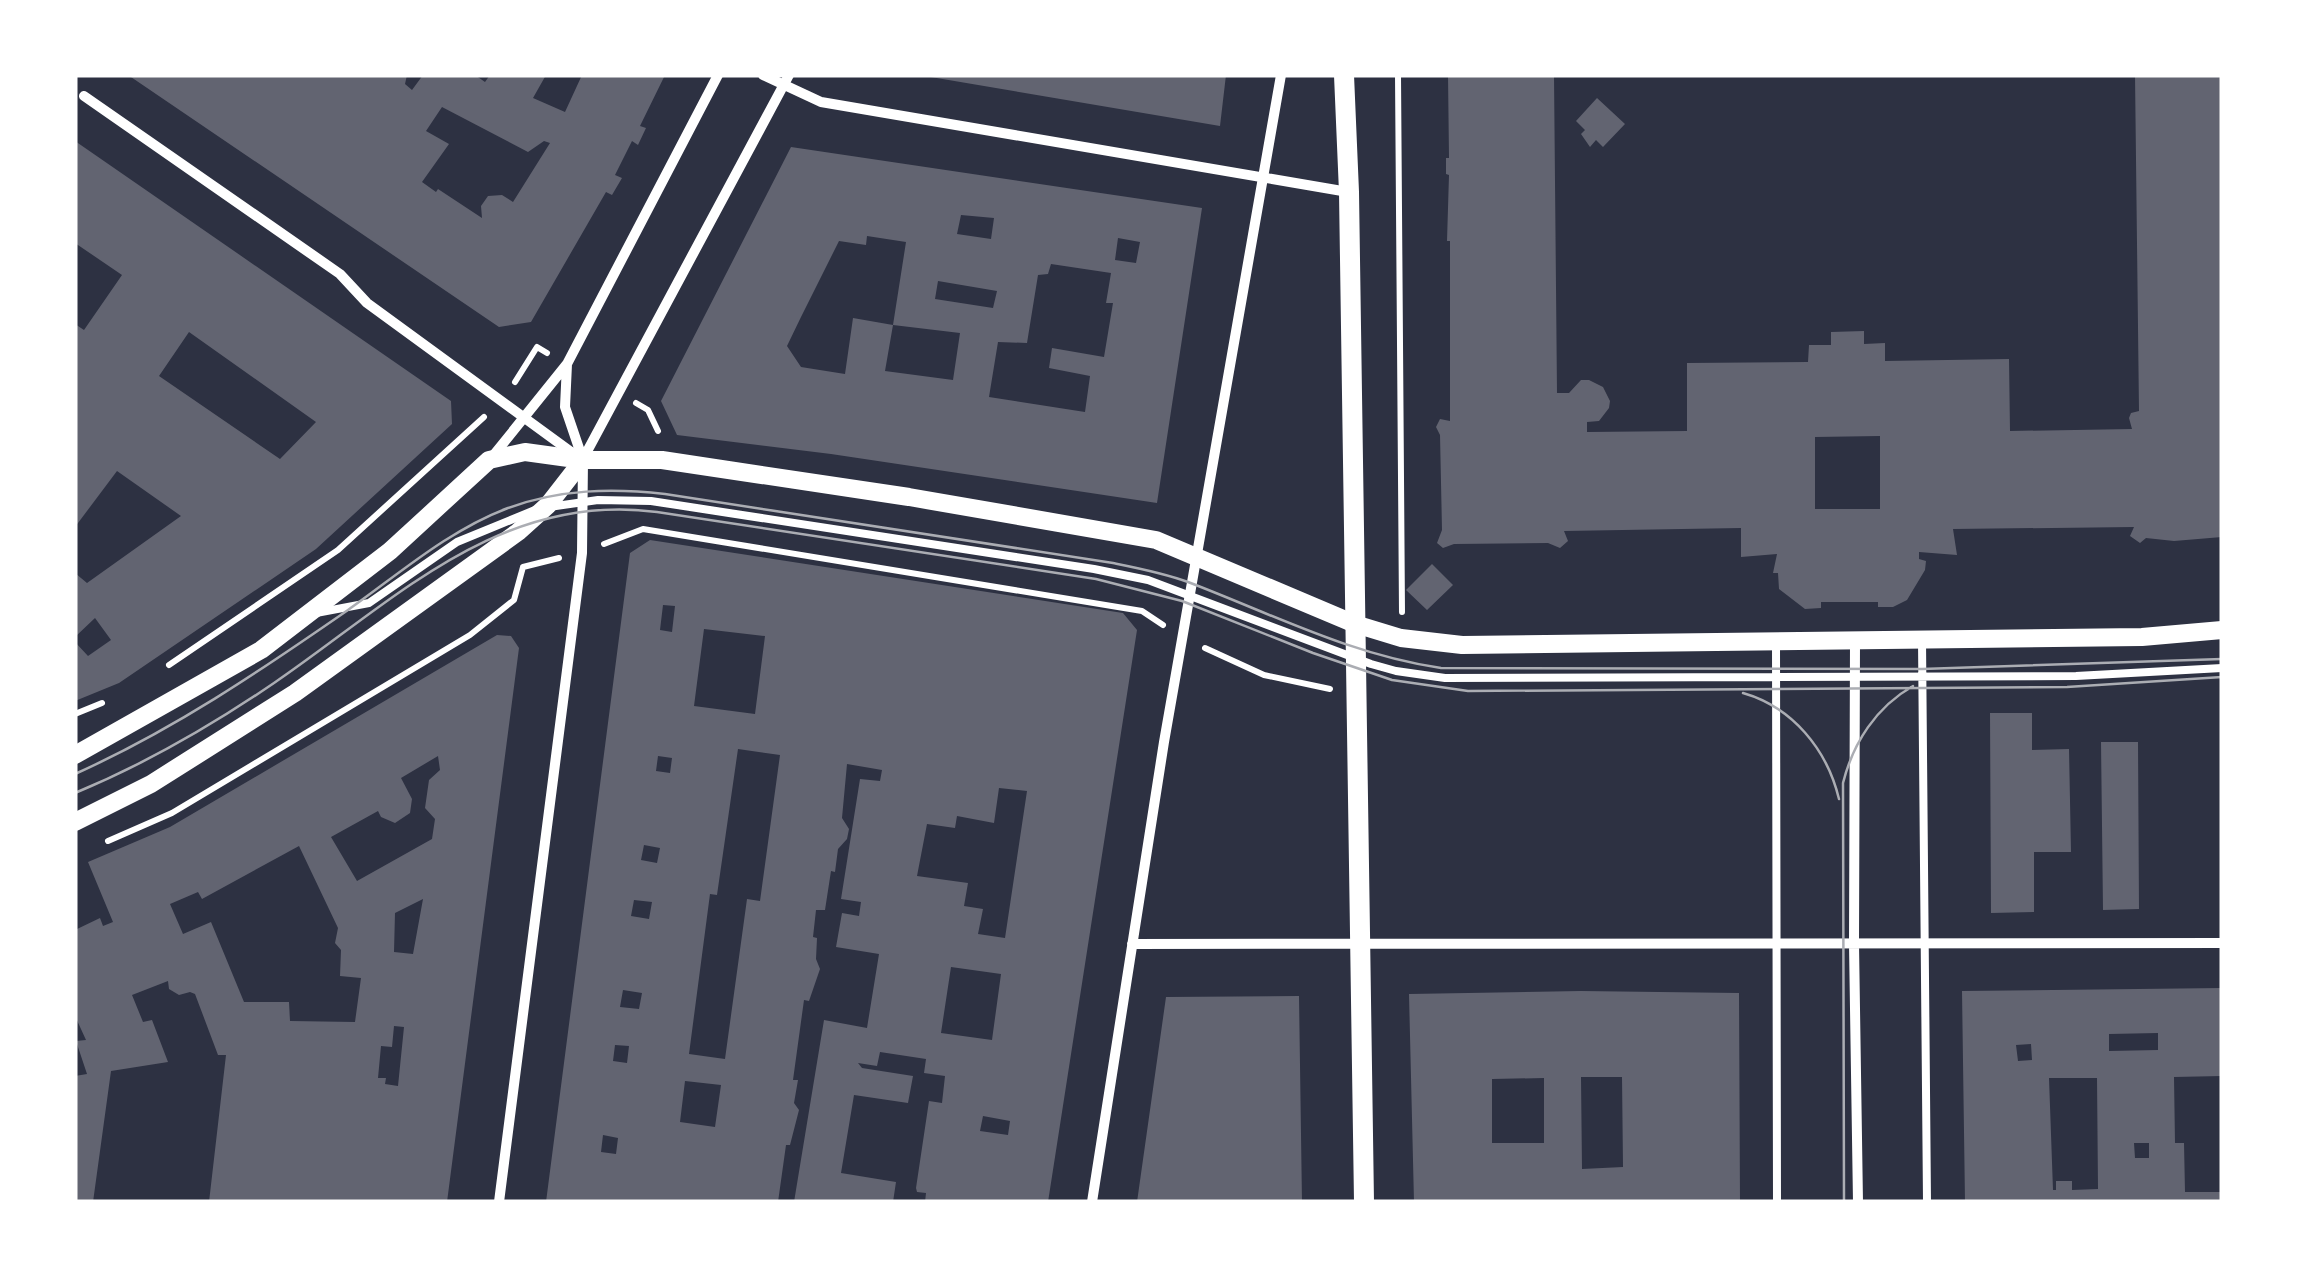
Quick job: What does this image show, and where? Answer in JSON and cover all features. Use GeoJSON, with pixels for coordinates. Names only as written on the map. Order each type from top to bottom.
{"type":"FeatureCollection","features":[{"type":"Feature","properties":{"kind":"main road"},"geometry":{"type":"LineString","coordinates":[[1344,75],[1364,1202]]}},
{"type":"Feature","properties":{"kind":"street"},"geometry":{"type":"LineString","coordinates":[[75,755],[262,650],[390,551],[490,460],[567,364],[718,75]]}},
{"type":"Feature","properties":{"kind":"street"},"geometry":{"type":"LineString","coordinates":[[763,75],[786,81],[821,102],[1349,192]]}},
{"type":"Feature","properties":{"kind":"street"},"geometry":{"type":"LineString","coordinates":[[1092,1202],[1194,557],[1281,75]]}},
{"type":"Feature","properties":{"kind":"street"},"geometry":{"type":"LineString","coordinates":[[75,822],[151,784],[295,692],[518,532],[544,508],[582,460],[620,394],[786,81]]}},
{"type":"Feature","properties":{"kind":"street"},"geometry":{"type":"LineString","coordinates":[[84,96],[340,274],[367,302],[582,460]]}},
{"type":"Feature","properties":{"kind":"street"},"geometry":{"type":"LineString","coordinates":[[499,1202],[582,552],[582,460],[564,408],[567,364]]}},
{"type":"Feature","properties":{"kind":"street"},"geometry":{"type":"LineString","coordinates":[[490,460],[525,452],[582,460],[662,460],[909,496],[1156,540],[1355,624],[1401,638],[1462,645],[2142,637],[2222,630]]}},
{"type":"Feature","properties":{"kind":"street"},"geometry":{"type":"LineString","coordinates":[[1855,641],[1858,1202]]}},
{"type":"Feature","properties":{"kind":"street"},"geometry":{"type":"LineString","coordinates":[[1132,944],[2222,943]]}},
{"type":"Feature","properties":{"kind":"lane"},"geometry":{"type":"LineString","coordinates":[[307,615],[369,603],[457,542],[512,517],[544,508],[623,499],[1148,580],[1396,671],[1478,680],[2076,676],[2222,668]]}},
{"type":"Feature","properties":{"kind":"lane"},"geometry":{"type":"LineString","coordinates":[[1922,640],[1927,1202]]}},
{"type":"Feature","properties":{"kind":"lane"},"geometry":{"type":"LineString","coordinates":[[1776,642],[1777,1202]]}},
{"type":"Feature","properties":{"kind":"path"},"geometry":{"type":"LineString","coordinates":[[1398,75],[1402,608]]}},
{"type":"Feature","properties":{"kind":"path"},"geometry":{"type":"LineString","coordinates":[[525,367],[538,347],[546,353]]}},
{"type":"Feature","properties":{"kind":"path"},"geometry":{"type":"LineString","coordinates":[[162,670],[338,550],[488,414]]}},
{"type":"Feature","properties":{"kind":"path"},"geometry":{"type":"LineString","coordinates":[[523,567],[582,552],[644,528],[1142,611],[1182,637],[1264,676],[1356,694]]}},
{"type":"Feature","properties":{"kind":"path"},"geometry":{"type":"LineString","coordinates":[[93,848],[172,813],[470,635],[514,600],[523,567],[521,554]]}},
{"type":"Feature","properties":{"kind":"path"},"geometry":{"type":"LineString","coordinates":[[75,714],[112,699]]}},
{"type":"Feature","properties":{"kind":"building"},"geometry":{"type":"Polygon","coordinates":[[[128,75],[407,75],[405,84],[412,90],[423,75],[475,75],[485,82],[490,75],[546,75],[533,98],[565,112],[582,75],[665,75],[640,126],[646,128],[638,145],[632,141],[615,175],[622,178],[612,195],[606,192],[531,322],[499,327],[128,75]],[[442,107],[426,131],[449,144],[422,182],[482,218],[481,206],[488,196],[502,195],[513,202],[550,143],[544,141],[528,152],[442,107]]]}},
{"type":"Feature","properties":{"kind":"building"},"geometry":{"type":"Polygon","coordinates":[[[919,75],[1226,75],[1220,126],[919,75]]]}},
{"type":"Feature","properties":{"kind":"building"},"geometry":{"type":"Polygon","coordinates":[[[1448,75],[1554,75],[1557,393],[1569,393],[1581,380],[1603,387],[1609,408],[1599,421],[1587,422],[1587,432],[1687,431],[1687,363],[1808,362],[1809,345],[1831,345],[1831,332],[1864,331],[1864,344],[1885,343],[1885,361],[2009,359],[2010,431],[2132,429],[2129,418],[2139,411],[2135,75],[2222,75],[2222,537],[2174,541],[2146,538],[2140,543],[2130,536],[2134,527],[1953,529],[1957,555],[1919,552],[1919,559],[1926,561],[1925,570],[1907,600],[1893,607],[1878,607],[1878,602],[1821,602],[1821,608],[1805,609],[1779,589],[1778,573],[1773,573],[1777,554],[1741,557],[1741,528],[1564,531],[1568,541],[1560,548],[1548,543],[1454,544],[1443,548],[1437,543],[1442,530],[1440,435],[1436,427],[1440,419],[1450,421],[1446,174],[1448,75]],[[1880,436],[1815,437],[1815,509],[1880,509],[1880,436]]]}},
{"type":"Feature","properties":{"kind":"building"},"geometry":{"type":"Polygon","coordinates":[[[1597,98],[1625,124],[1603,147],[1596,140],[1590,147],[1581,134],[1585,130],[1576,121],[1597,98]]]}},
{"type":"Feature","properties":{"kind":"building"},"geometry":{"type":"Polygon","coordinates":[[[75,141],[451,401],[452,424],[316,549],[119,683],[75,701],[75,642],[88,656],[111,640],[95,618],[75,637],[75,573],[87,583],[181,516],[117,471],[75,527],[75,324],[84,330],[122,275],[75,243],[75,141]],[[189,332],[159,376],[280,459],[316,422],[189,332]]]}},
{"type":"Feature","properties":{"kind":"building"},"geometry":{"type":"Polygon","coordinates":[[[791,147],[1202,208],[1157,503],[677,435],[661,401],[791,147]],[[961,215],[957,234],[991,239],[994,218],[961,215]],[[867,236],[866,245],[839,241],[787,346],[801,367],[845,374],[853,318],[893,325],[906,242],[867,236]],[[1118,238],[1115,260],[1136,263],[1140,242],[1118,238]],[[1051,264],[1048,274],[1038,275],[1027,343],[998,342],[989,397],[1085,412],[1090,376],[1049,368],[1052,348],[1104,357],[1113,303],[1106,303],[1111,273],[1051,264]],[[938,281],[935,299],[993,308],[997,291],[938,281]],[[893,325],[885,371],[953,380],[960,333],[893,325]]]}},
{"type":"Feature","properties":{"kind":"building"},"geometry":{"type":"Polygon","coordinates":[[[650,540],[1123,613],[1137,630],[1048,1202],[925,1202],[926,1193],[917,1192],[916,1188],[929,1101],[942,1103],[945,1076],[924,1073],[926,1059],[880,1052],[877,1066],[858,1063],[862,1068],[913,1076],[908,1103],[854,1095],[841,1173],[896,1182],[893,1202],[794,1202],[824,1020],[867,1028],[879,954],[836,947],[842,913],[859,916],[861,902],[841,899],[860,779],[880,781],[882,770],[847,764],[842,818],[849,829],[847,839],[838,849],[835,872],[831,871],[825,910],[816,910],[813,937],[817,938],[816,959],[820,969],[809,1001],[804,1000],[793,1080],[798,1080],[794,1103],[799,1110],[790,1145],[786,1145],[778,1202],[546,1202],[630,553],[650,540]],[[663,605],[660,630],[672,632],[675,606],[663,605]],[[704,629],[694,706],[755,714],[765,636],[704,629]],[[738,749],[717,895],[710,894],[689,1054],[725,1059],[747,899],[760,901],[780,755],[738,749]],[[658,756],[656,771],[670,773],[672,758],[658,756]],[[999,788],[994,823],[957,816],[955,828],[927,824],[917,876],[968,883],[964,906],[983,909],[978,934],[1005,938],[1027,791],[999,788]],[[644,845],[641,860],[657,863],[660,848],[644,845]],[[634,900],[631,916],[649,919],[652,902],[634,900]],[[951,967],[941,1033],[992,1040],[1001,974],[951,967]],[[623,990],[620,1007],[639,1009],[642,993],[623,990]],[[615,1045],[613,1061],[627,1063],[629,1046],[615,1045]],[[685,1081],[680,1122],[715,1127],[721,1085],[685,1081]],[[983,1116],[980,1131],[1008,1135],[1010,1121],[983,1116]],[[603,1135],[601,1152],[616,1154],[618,1138],[603,1135]]]}},
{"type":"Feature","properties":{"kind":"building"},"geometry":{"type":"Polygon","coordinates":[[[1432,564],[1453,585],[1427,610],[1406,590],[1432,564]]]}},
{"type":"Feature","properties":{"kind":"building"},"geometry":{"type":"Polygon","coordinates":[[[497,635],[511,636],[519,648],[447,1202],[209,1202],[226,1055],[218,1055],[195,994],[179,995],[169,989],[168,981],[132,995],[143,1022],[152,1020],[168,1062],[111,1071],[93,1202],[75,1202],[75,1076],[87,1074],[76,1041],[86,1040],[75,1016],[75,930],[100,918],[103,926],[113,922],[88,862],[170,827],[497,635]],[[438,756],[401,778],[412,799],[410,813],[395,823],[381,817],[378,811],[331,837],[357,881],[432,839],[435,819],[425,808],[429,780],[440,770],[438,756]],[[299,846],[202,899],[198,892],[170,904],[183,934],[211,922],[244,1002],[289,1002],[290,1021],[355,1022],[361,978],[340,976],[341,950],[335,943],[338,928],[299,846]],[[423,899],[395,913],[394,952],[413,954],[423,899]],[[394,1026],[392,1047],[381,1046],[378,1078],[398,1086],[404,1027],[394,1026]]]}},
{"type":"Feature","properties":{"kind":"building"},"geometry":{"type":"Polygon","coordinates":[[[1990,713],[2032,713],[2032,750],[2069,749],[2071,852],[2034,852],[2034,912],[1991,913],[1990,713]]]}},
{"type":"Feature","properties":{"kind":"building"},"geometry":{"type":"Polygon","coordinates":[[[2101,742],[2138,742],[2139,909],[2103,910],[2101,742]]]}},
{"type":"Feature","properties":{"kind":"building"},"geometry":{"type":"Polygon","coordinates":[[[2222,988],[2222,1076],[2174,1077],[2175,1143],[2184,1143],[2185,1192],[2222,1192],[2222,1202],[1965,1202],[1962,991],[2222,988]],[[2158,1033],[2109,1034],[2109,1051],[2158,1050],[2158,1033]],[[2031,1044],[2016,1045],[2018,1061],[2032,1060],[2031,1044]],[[2049,1078],[2053,1190],[2056,1181],[2072,1181],[2072,1190],[2098,1189],[2097,1078],[2049,1078]],[[2134,1143],[2135,1158],[2149,1158],[2149,1143],[2134,1143]]]}},
{"type":"Feature","properties":{"kind":"building"},"geometry":{"type":"Polygon","coordinates":[[[1739,993],[1740,1202],[1414,1202],[1409,994],[1739,993]],[[1581,1077],[1582,1169],[1623,1167],[1622,1077],[1581,1077]],[[1544,1078],[1492,1079],[1492,1143],[1544,1143],[1544,1078]]]}},
{"type":"Feature","properties":{"kind":"building"},"geometry":{"type":"Polygon","coordinates":[[[1299,996],[1302,1202],[1137,1202],[1166,997],[1299,996]]]}},
{"type":"Feature","properties":{"kind":"tram line"},"geometry":{"type":"LineString","coordinates":[[75,774],[215,698],[465,528],[528,502],[586,492],[665,494],[1113,563],[1188,582],[1375,654],[1441,668],[1922,669],[2222,659]]}},
{"type":"Feature","properties":{"kind":"tram line"},"geometry":{"type":"LineString","coordinates":[[75,793],[152,757],[226,714],[452,559],[498,535],[548,518],[600,510],[657,512],[1096,579],[1182,601],[1392,680],[1468,691],[2067,687],[2222,677]]}},
{"type":"Feature","properties":{"kind":"tram line"},"geometry":{"type":"LineString","coordinates":[[1844,1202],[1843,783],[1868,727],[1888,704],[1913,686]]}},
{"type":"Feature","properties":{"kind":"tram line"},"geometry":{"type":"LineString","coordinates":[[1743,693],[1777,708],[1805,732],[1826,763],[1839,799]]}}]}
